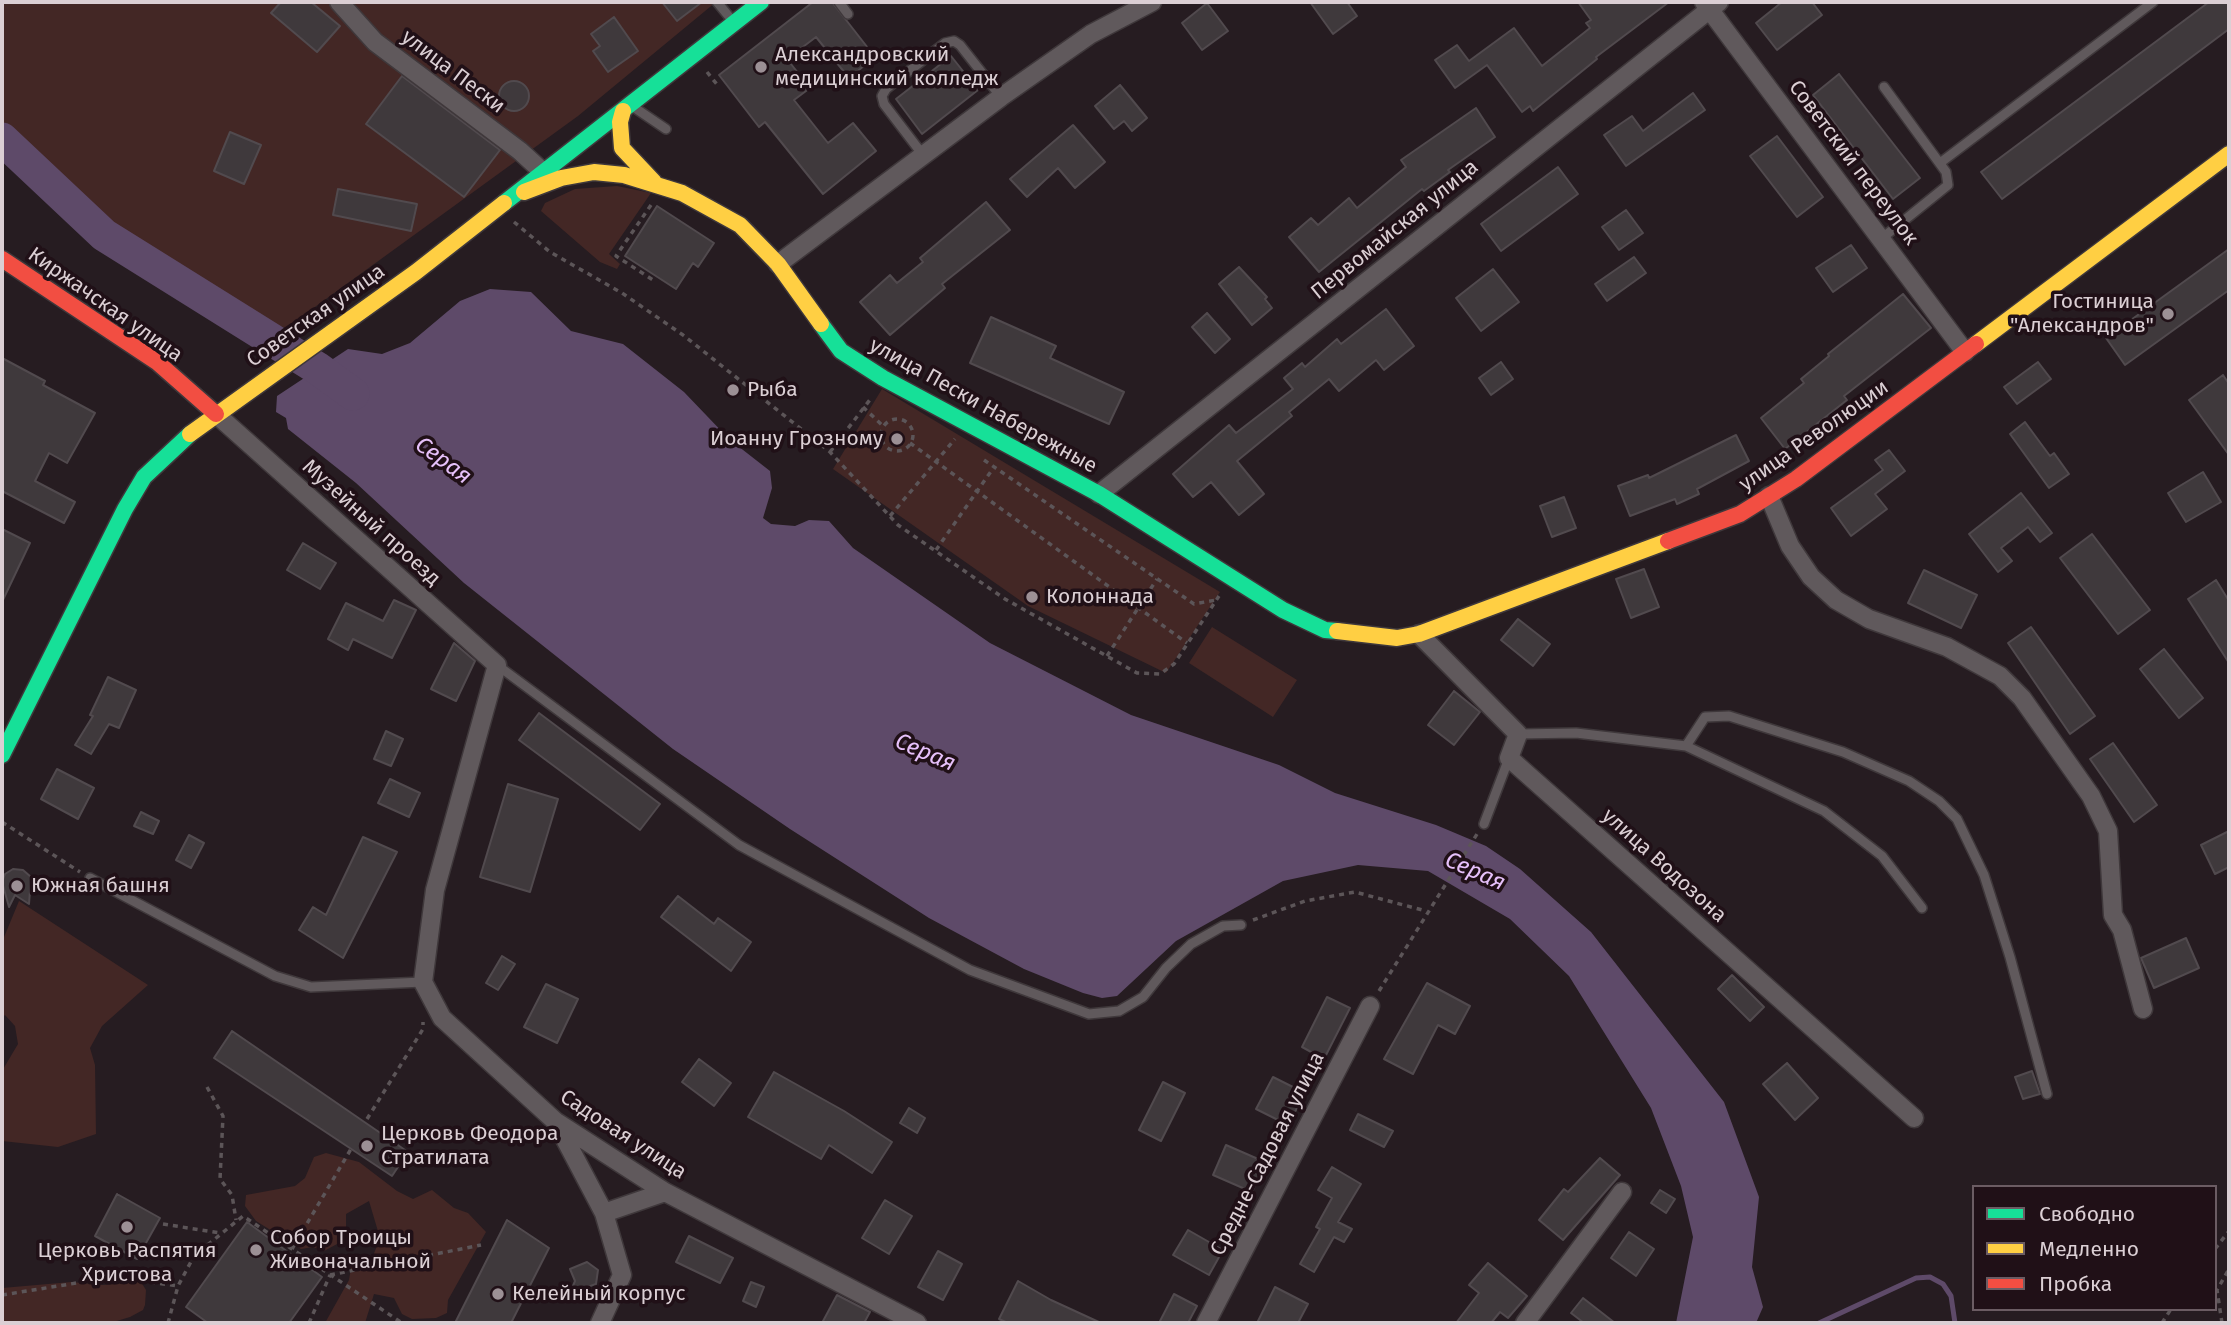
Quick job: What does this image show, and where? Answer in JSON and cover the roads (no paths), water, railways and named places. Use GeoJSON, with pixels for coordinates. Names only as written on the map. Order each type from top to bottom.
{"type":"FeatureCollection","features":[{"type":"Feature","properties":{"kind":"main road","name":"Советская улица"},"geometry":{"type":"LineString","coordinates":[[2,755],[144,477],[173,447],[516,195],[761,2]]}},
{"type":"Feature","properties":{"kind":"main road","name":"улица Пески Набережные"},"geometry":{"type":"LineString","coordinates":[[627,108],[620,122],[622,148],[633,163],[656,183]]}},
{"type":"Feature","properties":{"kind":"main road","name":"улица Революции"},"geometry":{"type":"LineString","coordinates":[[1325,630],[1396,638],[1419,634],[1740,514],[1796,479],[2226,162]]}},
{"type":"Feature","properties":{"kind":"main road","name":"улица Пески Набережные"},"geometry":{"type":"LineString","coordinates":[[516,195],[561,178],[594,172],[656,183],[682,193],[740,225],[778,264],[841,351],[948,415],[1099,494],[1283,610],[1325,630]]}},
{"type":"Feature","properties":{"kind":"main road","name":"Киржачская улица"},"geometry":{"type":"LineString","coordinates":[[2,259],[157,362],[216,414]]}},
{"type":"Feature","properties":{"kind":"street","name":"улица Пески"},"geometry":{"type":"LineString","coordinates":[[339,2],[375,42],[510,143],[544,173]]}},
{"type":"Feature","properties":{"kind":"street"},"geometry":{"type":"LineString","coordinates":[[778,264],[1001,97],[1091,34],[1152,2]]}},
{"type":"Feature","properties":{"kind":"street","name":"Советский переулок"},"geometry":{"type":"LineString","coordinates":[[1711,4],[1965,352]]}},
{"type":"Feature","properties":{"kind":"street","name":"Первомайская улица"},"geometry":{"type":"LineString","coordinates":[[1099,494],[1711,4]]}},
{"type":"Feature","properties":{"kind":"street","name":"Музейный проезд"},"geometry":{"type":"LineString","coordinates":[[216,414],[497,665]]}},
{"type":"Feature","properties":{"kind":"street"},"geometry":{"type":"LineString","coordinates":[[1769,496],[1790,546],[1811,577],[1836,600],[1869,619],[1947,647],[2000,676],[2022,698],[2091,796],[2108,831],[2113,915],[2122,929],[2143,1009]]}},
{"type":"Feature","properties":{"kind":"street"},"geometry":{"type":"LineString","coordinates":[[1419,634],[1518,734],[1509,758]]}},
{"type":"Feature","properties":{"kind":"street"},"geometry":{"type":"LineString","coordinates":[[423,982],[435,890],[497,665]]}},
{"type":"Feature","properties":{"kind":"street","name":"улица Водозона"},"geometry":{"type":"LineString","coordinates":[[1509,758],[1914,1118]]}},
{"type":"Feature","properties":{"kind":"street","name":"Садовая улица"},"geometry":{"type":"LineString","coordinates":[[423,982],[442,1018],[555,1121],[665,1192],[917,1323]]}},
{"type":"Feature","properties":{"kind":"street","name":"Средне-Садовая улица"},"geometry":{"type":"LineString","coordinates":[[1206,1323],[1370,1006]]}},
{"type":"Feature","properties":{"kind":"street"},"geometry":{"type":"LineString","coordinates":[[555,1121],[604,1213],[622,1275],[600,1323]]}},
{"type":"Feature","properties":{"kind":"street"},"geometry":{"type":"LineString","coordinates":[[604,1213],[665,1192]]}},
{"type":"Feature","properties":{"kind":"street"},"geometry":{"type":"LineString","coordinates":[[1525,1323],[1622,1192]]}},
{"type":"Feature","properties":{"kind":"lane"},"geometry":{"type":"LineString","coordinates":[[717,2],[734,23]]}},
{"type":"Feature","properties":{"kind":"lane"},"geometry":{"type":"LineString","coordinates":[[839,2],[848,14]]}},
{"type":"Feature","properties":{"kind":"lane"},"geometry":{"type":"LineString","coordinates":[[1940,163],[2153,2]]}},
{"type":"Feature","properties":{"kind":"lane"},"geometry":{"type":"LineString","coordinates":[[923,155],[884,104],[882,96],[886,89],[945,43],[954,41],[960,45],[1001,97]]}},
{"type":"Feature","properties":{"kind":"lane"},"geometry":{"type":"LineString","coordinates":[[1881,239],[1948,185],[1946,172],[1884,87]]}},
{"type":"Feature","properties":{"kind":"lane"},"geometry":{"type":"LineString","coordinates":[[627,108],[666,129]]}},
{"type":"Feature","properties":{"kind":"lane"},"geometry":{"type":"LineString","coordinates":[[497,665],[739,845],[970,971],[1089,1014],[1119,1011],[1143,997],[1166,968],[1191,944],[1223,926],[1241,925]]}},
{"type":"Feature","properties":{"kind":"lane"},"geometry":{"type":"LineString","coordinates":[[1686,746],[1705,717],[1729,716],[1843,752],[1909,781],[1939,801],[1958,819],[1984,876],[2010,957],[2047,1094]]}},
{"type":"Feature","properties":{"kind":"lane"},"geometry":{"type":"LineString","coordinates":[[1518,734],[1576,733],[1686,746],[1824,811],[1882,856],[1922,908]]}},
{"type":"Feature","properties":{"kind":"lane"},"geometry":{"type":"LineString","coordinates":[[1484,824],[1509,758]]}},
{"type":"Feature","properties":{"kind":"lane"},"geometry":{"type":"LineString","coordinates":[[90,878],[275,976],[311,987],[423,982]]}},
{"type":"Feature","properties":{"kind":"water"},"geometry":{"type":"Polygon","coordinates":[[[490,289],[531,292],[571,331],[623,344],[684,392],[729,439],[770,471],[772,488],[763,518],[771,524],[795,526],[809,520],[829,521],[853,548],[990,643],[1131,715],[1279,765],[1335,793],[1436,825],[1486,846],[1520,869],[1591,932],[1724,1102],[1759,1197],[1752,1267],[1763,1307],[1756,1323],[1676,1323],[1693,1237],[1681,1186],[1651,1108],[1569,976],[1510,919],[1428,871],[1358,865],[1283,881],[1176,941],[1117,996],[1102,998],[1083,993],[1024,969],[929,918],[790,829],[673,749],[464,583],[356,483],[288,429],[286,418],[276,412],[277,396],[348,349],[382,354],[410,343],[460,301],[490,289]]]}},
{"type":"Feature","properties":{"kind":"waterway","name":"Серая"},"geometry":{"type":"LineString","coordinates":[[2,139],[104,235],[317,368],[353,394]]}},
{"type":"Feature","properties":{"kind":"waterway"},"geometry":{"type":"LineString","coordinates":[[1819,1323],[1916,1278],[1930,1277],[1943,1284],[1951,1296],[1955,1323]]}},
{"type":"Feature","properties":{"kind":"place","name":"Александровский медицинский колледж"},"geometry":{"type":"Point","coordinates":[761,67]}},
{"type":"Feature","properties":{"kind":"place","name":"Гостиница \"Александров\""},"geometry":{"type":"Point","coordinates":[2168,314]}},
{"type":"Feature","properties":{"kind":"place","name":"Рыба"},"geometry":{"type":"Point","coordinates":[733,390]}},
{"type":"Feature","properties":{"kind":"place","name":"Иоанну Грозному"},"geometry":{"type":"Point","coordinates":[897,439]}},
{"type":"Feature","properties":{"kind":"place","name":"Колоннада"},"geometry":{"type":"Point","coordinates":[1032,597]}},
{"type":"Feature","properties":{"kind":"place","name":"Южная башня"},"geometry":{"type":"Point","coordinates":[17,886]}},
{"type":"Feature","properties":{"kind":"place","name":"Церковь Феодора Стратилата"},"geometry":{"type":"Point","coordinates":[367,1146]}},
{"type":"Feature","properties":{"kind":"place","name":"Церковь Распятия Христова"},"geometry":{"type":"Point","coordinates":[127,1227]}},
{"type":"Feature","properties":{"kind":"place","name":"Собор Троицы Живоначальной"},"geometry":{"type":"Point","coordinates":[256,1250]}},
{"type":"Feature","properties":{"kind":"place","name":"Келейный корпус"},"geometry":{"type":"Point","coordinates":[498,1294]}}]}
